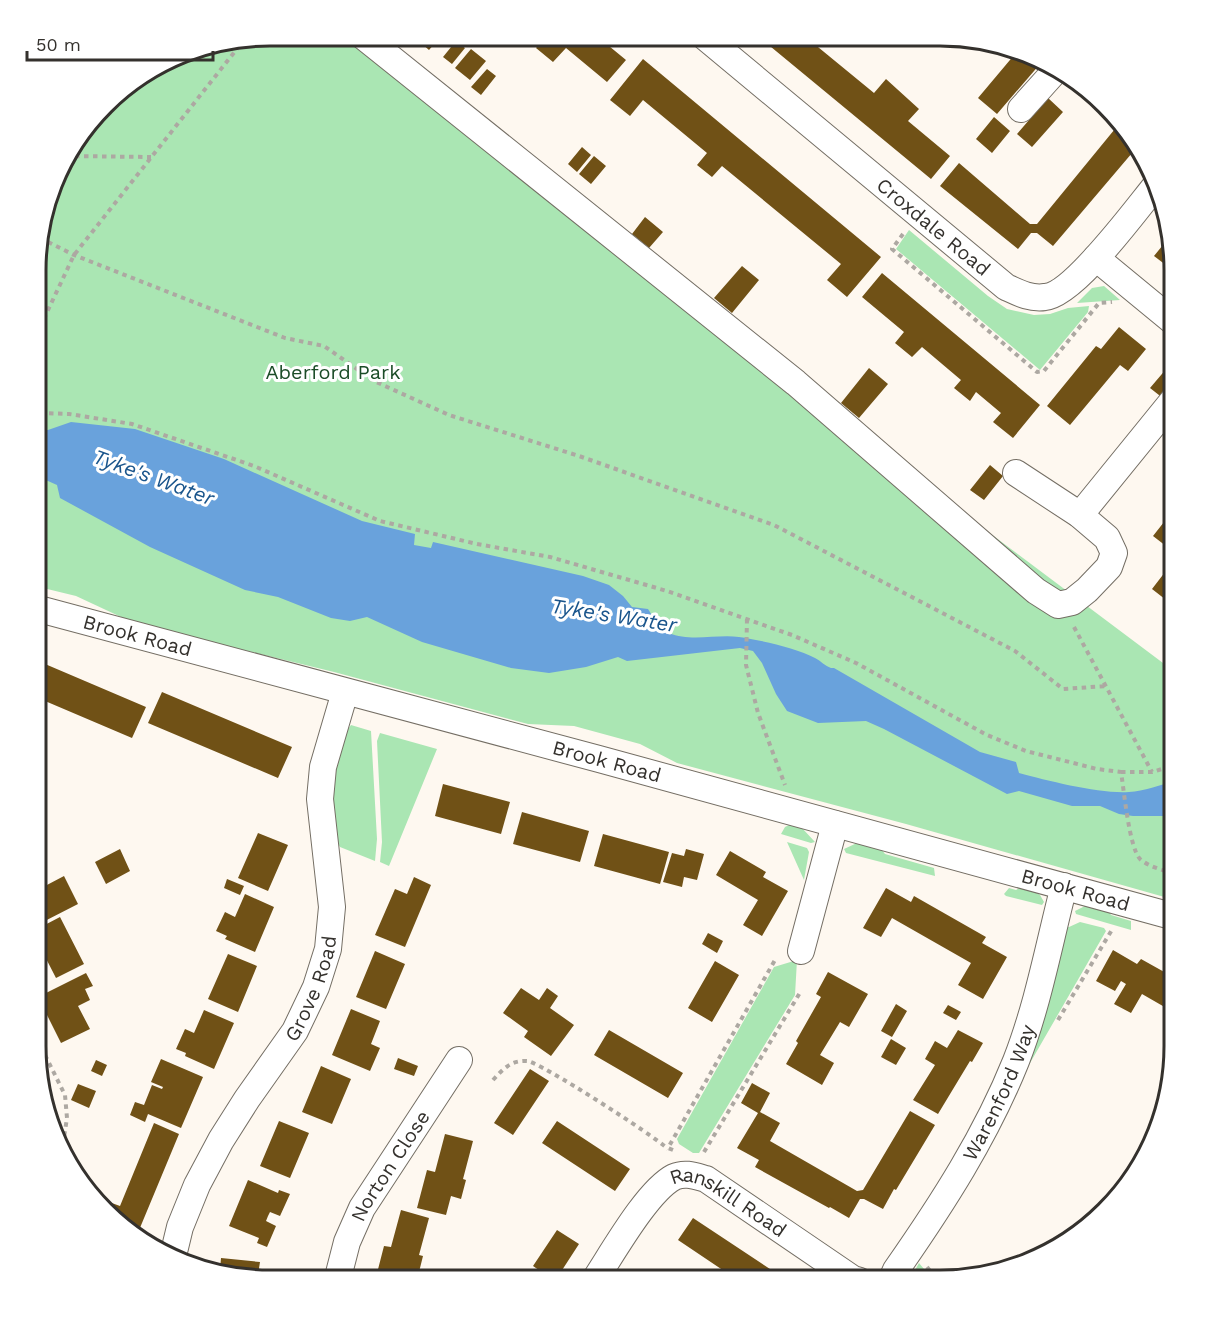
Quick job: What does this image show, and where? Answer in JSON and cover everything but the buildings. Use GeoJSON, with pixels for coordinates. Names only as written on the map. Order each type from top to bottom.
{"type":"FeatureCollection","features":[{"type":"Feature","properties":{"kind":"street"},"geometry":{"type":"LineString","coordinates":[[377,47],[796,383],[1036,591],[1058,605],[1072,602],[1087,590],[1108,567],[1114,553],[1107,538],[1080,515],[1016,473]]}},
{"type":"Feature","properties":{"kind":"street","name":"Croxdale Road"},"geometry":{"type":"LineString","coordinates":[[717,47],[1006,287],[1025,296],[1047,297],[1071,285],[1150,192]]}},
{"type":"Feature","properties":{"kind":"street"},"geometry":{"type":"LineString","coordinates":[[1021,109],[1051,75]]}},
{"type":"Feature","properties":{"kind":"street"},"geometry":{"type":"LineString","coordinates":[[1095,258],[1164,315]]}},
{"type":"Feature","properties":{"kind":"street"},"geometry":{"type":"LineString","coordinates":[[1080,515],[1164,410]]}},
{"type":"Feature","properties":{"kind":"street","name":"Brook Road"},"geometry":{"type":"LineString","coordinates":[[46,611],[1064,885],[1164,914]]}},
{"type":"Feature","properties":{"kind":"street","name":"Grove Road"},"geometry":{"type":"LineString","coordinates":[[175,1249],[180,1227],[206,1167],[247,1100],[295,1031],[316,987],[328,949],[332,907],[320,799],[323,767],[345,692]]}},
{"type":"Feature","properties":{"kind":"street"},"geometry":{"type":"LineString","coordinates":[[801,951],[835,824]]}},
{"type":"Feature","properties":{"kind":"street","name":"Warenford Way"},"geometry":{"type":"LineString","coordinates":[[896,1270],[952,1185],[992,1115],[1017,1059],[1035,1002],[1064,885]]}},
{"type":"Feature","properties":{"kind":"street","name":"Norton Close"},"geometry":{"type":"LineString","coordinates":[[340,1270],[347,1242],[362,1208],[459,1060]]}},
{"type":"Feature","properties":{"kind":"street","name":"Ranskill Road"},"geometry":{"type":"LineString","coordinates":[[601,1270],[649,1198],[677,1164],[691,1174],[706,1179],[841,1270]]}},
{"type":"Feature","properties":{"kind":"path"},"geometry":{"type":"LineString","coordinates":[[46,314],[74,255],[237,49]]}},
{"type":"Feature","properties":{"kind":"path"},"geometry":{"type":"LineString","coordinates":[[77,156],[152,157]]}},
{"type":"Feature","properties":{"kind":"path"},"geometry":{"type":"LineString","coordinates":[[48,242],[74,255],[285,338],[324,346],[374,381],[449,415],[579,456],[774,525],[1015,651],[1063,689],[1106,686]]}},
{"type":"Feature","properties":{"kind":"path"},"geometry":{"type":"LineString","coordinates":[[46,413],[69,414],[132,424],[254,466],[380,522],[477,544],[550,557],[667,591],[792,635],[856,663],[987,735],[1026,751],[1097,769],[1121,772],[1152,772],[1164,768]]}},
{"type":"Feature","properties":{"kind":"path"},"geometry":{"type":"LineString","coordinates":[[1064,603],[1068,615],[1152,772]]}},
{"type":"Feature","properties":{"kind":"path"},"geometry":{"type":"LineString","coordinates":[[747,621],[746,665],[758,713],[797,813]]}},
{"type":"Feature","properties":{"kind":"path"},"geometry":{"type":"LineString","coordinates":[[1121,772],[1133,846],[1139,858],[1164,870]]}},
{"type":"Feature","properties":{"kind":"path"},"geometry":{"type":"LineString","coordinates":[[1054,1027],[1113,928]]}},
{"type":"Feature","properties":{"kind":"path"},"geometry":{"type":"LineString","coordinates":[[668,1148],[775,960]]}},
{"type":"Feature","properties":{"kind":"path"},"geometry":{"type":"LineString","coordinates":[[699,1160],[801,991]]}},
{"type":"Feature","properties":{"kind":"path"},"geometry":{"type":"LineString","coordinates":[[47,1059],[65,1095],[67,1118],[65,1133]]}},
{"type":"Feature","properties":{"kind":"path"},"geometry":{"type":"LineString","coordinates":[[493,1080],[505,1066],[515,1061],[530,1061],[568,1082],[668,1148],[677,1164]]}},
{"type":"Feature","properties":{"kind":"path"},"geometry":{"type":"LineString","coordinates":[[668,1148],[677,1164]]}},
{"type":"Feature","properties":{"kind":"green space","name":"Aberford Park"},"geometry":{"type":"Polygon","coordinates":[[[255,47],[391,47],[705,294],[975,522],[1164,664],[1164,897],[906,824],[677,763],[640,744],[574,726],[528,724],[334,672],[136,624],[76,596],[46,589],[46,270],[48,241],[54,212],[76,158],[102,123],[123,102],[158,76],[198,58],[255,47]]]}},
{"type":"Feature","properties":{"kind":"green space"},"geometry":{"type":"Polygon","coordinates":[[[909,230],[988,296],[1007,309],[1034,315],[1089,306],[1088,312],[1040,370],[896,249],[909,230]]]}},
{"type":"Feature","properties":{"kind":"green space"},"geometry":{"type":"Polygon","coordinates":[[[1104,286],[1120,300],[1077,303],[1092,288],[1104,286]]]}},
{"type":"Feature","properties":{"kind":"green space"},"geometry":{"type":"Polygon","coordinates":[[[351,725],[371,731],[377,839],[375,861],[340,847],[334,837],[332,789],[343,736],[351,725]]]}},
{"type":"Feature","properties":{"kind":"green space"},"geometry":{"type":"Polygon","coordinates":[[[380,733],[437,749],[389,866],[380,862],[382,842],[377,741],[380,733]]]}},
{"type":"Feature","properties":{"kind":"green space"},"geometry":{"type":"Polygon","coordinates":[[[793,823],[802,828],[815,842],[811,843],[781,834],[785,827],[793,823]]]}},
{"type":"Feature","properties":{"kind":"green space"},"geometry":{"type":"Polygon","coordinates":[[[787,842],[807,848],[809,852],[804,880],[787,842]]]}},
{"type":"Feature","properties":{"kind":"green space"},"geometry":{"type":"Polygon","coordinates":[[[857,843],[879,846],[885,854],[934,868],[935,876],[846,853],[844,849],[857,843]]]}},
{"type":"Feature","properties":{"kind":"green space"},"geometry":{"type":"Polygon","coordinates":[[[1024,885],[1040,895],[1044,902],[1042,905],[1004,894],[1009,888],[1016,890],[1024,885]]]}},
{"type":"Feature","properties":{"kind":"green space"},"geometry":{"type":"Polygon","coordinates":[[[1095,904],[1107,907],[1111,915],[1131,921],[1131,930],[1076,914],[1075,911],[1095,904]]]}},
{"type":"Feature","properties":{"kind":"green space"},"geometry":{"type":"Polygon","coordinates":[[[1080,922],[1104,928],[1106,931],[1026,1070],[1021,1072],[1065,926],[1069,927],[1080,922]]]}},
{"type":"Feature","properties":{"kind":"green space"},"geometry":{"type":"Polygon","coordinates":[[[797,960],[795,995],[699,1153],[693,1153],[679,1144],[677,1139],[774,967],[797,960]]]}},
{"type":"Feature","properties":{"kind":"green space"},"geometry":{"type":"Polygon","coordinates":[[[919,1263],[925,1270],[915,1270],[919,1263]]]}},
{"type":"Feature","properties":{"kind":"water","name":"Tyke's Water"},"geometry":{"type":"Polygon","coordinates":[[[71,422],[135,429],[224,459],[362,521],[415,534],[414,545],[431,548],[433,542],[583,576],[609,585],[632,607],[648,609],[662,628],[677,636],[739,637],[767,642],[815,658],[980,752],[1016,762],[1019,773],[1074,786],[1117,792],[1129,792],[1164,784],[1164,816],[1133,816],[1119,814],[1100,806],[1072,806],[1019,791],[1007,794],[866,721],[818,723],[787,711],[776,694],[762,663],[753,651],[740,648],[627,661],[618,657],[586,667],[549,673],[511,668],[422,642],[367,617],[350,621],[331,618],[278,597],[245,590],[150,547],[60,498],[57,485],[46,480],[46,430],[71,422]]]}}]}
